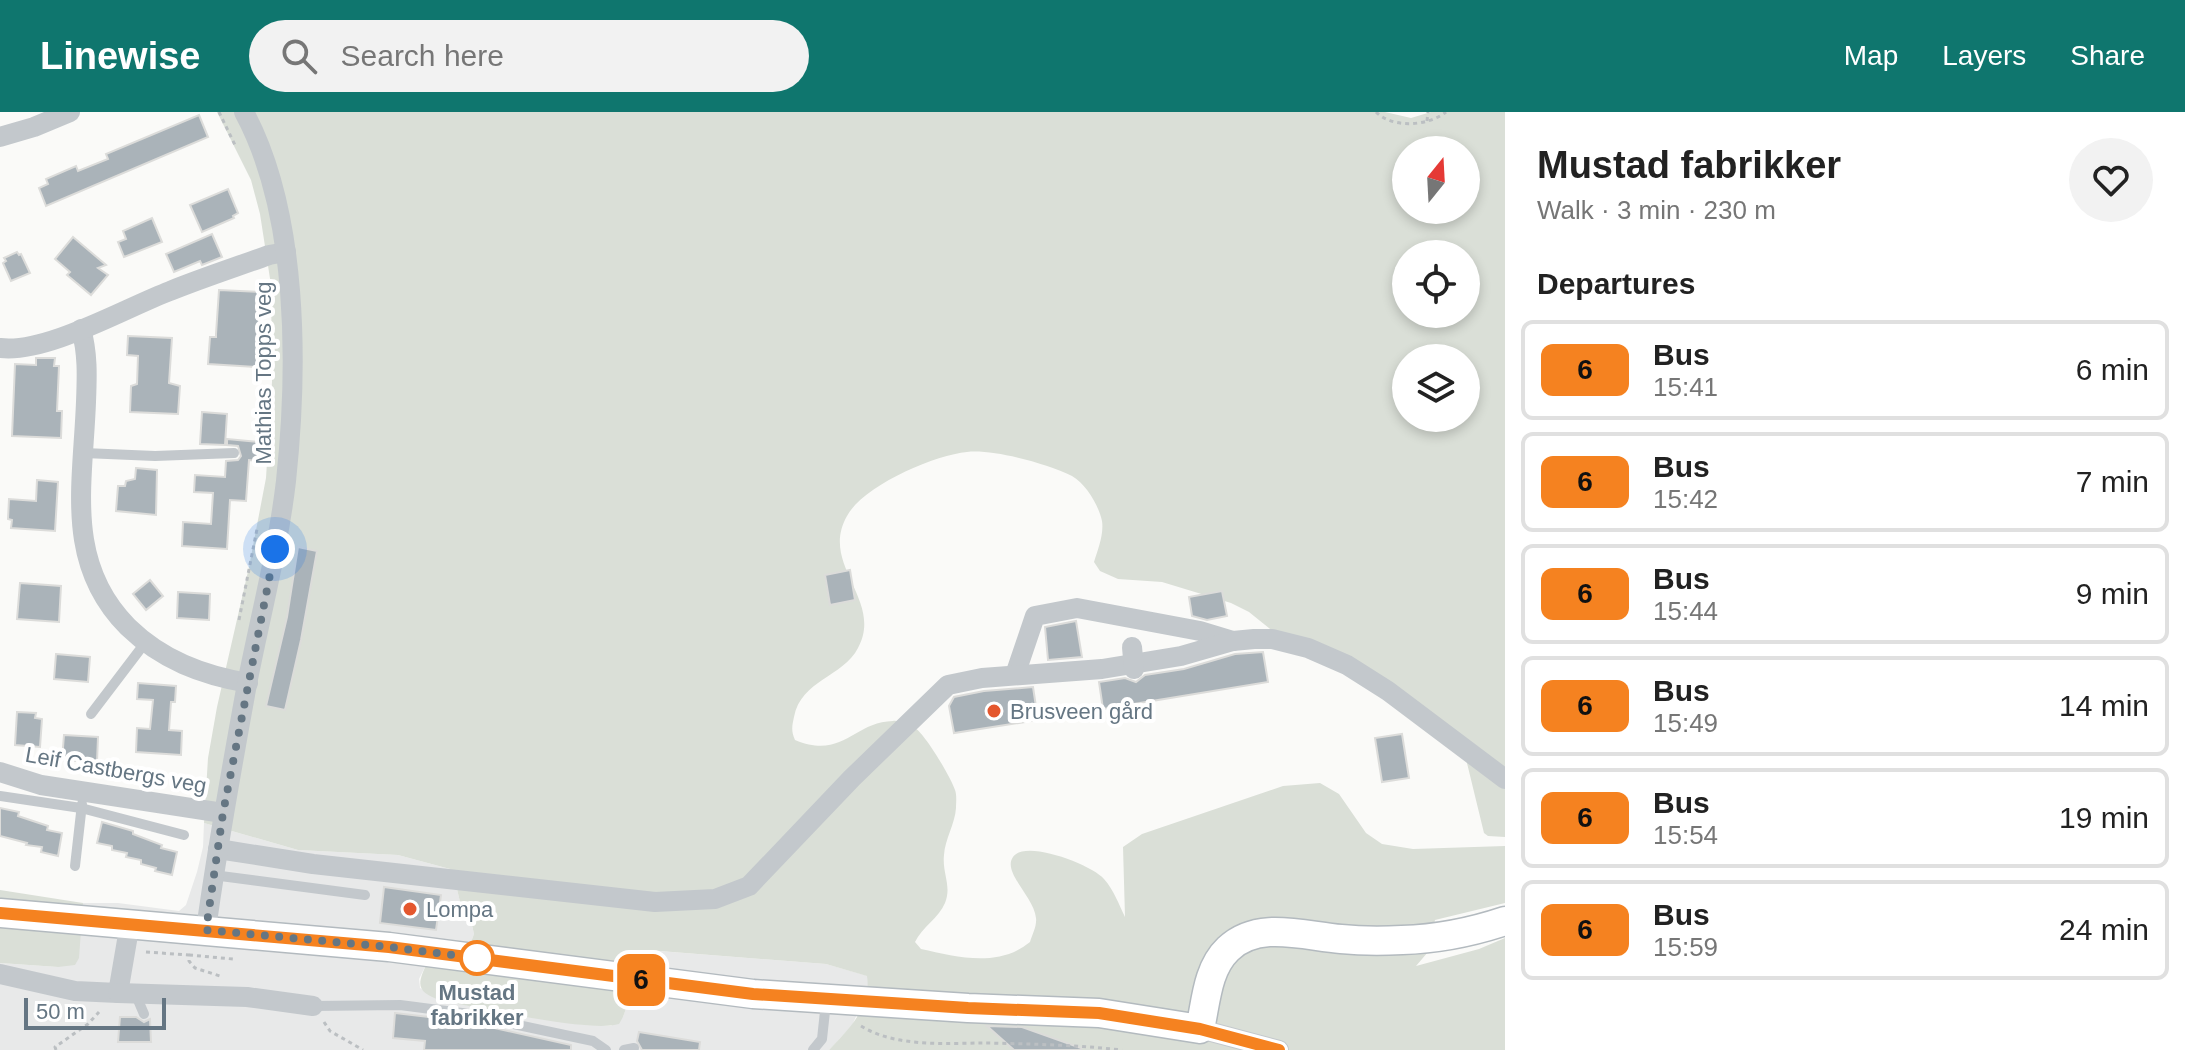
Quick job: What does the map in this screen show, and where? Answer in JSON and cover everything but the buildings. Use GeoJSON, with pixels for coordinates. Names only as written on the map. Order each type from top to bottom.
{"type":"FeatureCollection","features":[{"type":"Feature","properties":{"kind":"main road"},"geometry":{"type":"LineString","coordinates":[[0,913],[389,947],[623,978],[826,1000],[1099,1013],[1200,1029],[1216,965],[1231,947],[1252,935],[1290,933],[1342,940],[1405,940],[1467,932],[1505,921]]}},
{"type":"Feature","properties":{"kind":"street"},"geometry":{"type":"LineString","coordinates":[[0,137],[70,112]]}},
{"type":"Feature","properties":{"kind":"street","name":"Mathias Topps veg"},"geometry":{"type":"LineString","coordinates":[[206,930],[223,813],[286,482],[291,403],[286,252],[267,161],[244,112]]}},
{"type":"Feature","properties":{"kind":"street"},"geometry":{"type":"LineString","coordinates":[[0,348],[43,342],[183,286],[269,255],[286,252]]}},
{"type":"Feature","properties":{"kind":"street"},"geometry":{"type":"LineString","coordinates":[[81,329],[86,347],[81,533],[91,572],[111,610],[145,643],[182,665],[226,680],[248,683]]}},
{"type":"Feature","properties":{"kind":"street"},"geometry":{"type":"LineString","coordinates":[[1015,675],[1035,616],[1077,608],[1200,631],[1233,641]]}},
{"type":"Feature","properties":{"kind":"street"},"geometry":{"type":"LineString","coordinates":[[1128,618],[1134,669]]}},
{"type":"Feature","properties":{"kind":"street"},"geometry":{"type":"LineString","coordinates":[[218,849],[313,864],[655,902],[715,899],[749,886],[834,795],[948,685],[982,678],[1102,669],[1181,656],[1233,641],[1272,639],[1308,648],[1347,665],[1388,691],[1505,779]]}},
{"type":"Feature","properties":{"kind":"street","name":"Leif Castbergs veg"},"geometry":{"type":"LineString","coordinates":[[0,772],[82,800],[223,813]]}},
{"type":"Feature","properties":{"kind":"street"},"geometry":{"type":"LineString","coordinates":[[127,993],[130,923]]}},
{"type":"Feature","properties":{"kind":"street"},"geometry":{"type":"LineString","coordinates":[[0,974],[75,991],[247,997],[313,1006]]}},
{"type":"Feature","properties":{"kind":"street"},"geometry":{"type":"LineString","coordinates":[[1200,1029],[1279,1050]]}},
{"type":"Feature","properties":{"kind":"lane"},"geometry":{"type":"LineString","coordinates":[[84,453],[155,456],[234,453]]}},
{"type":"Feature","properties":{"kind":"lane"},"geometry":{"type":"LineString","coordinates":[[91,714],[145,643]]}},
{"type":"Feature","properties":{"kind":"lane"},"geometry":{"type":"LineString","coordinates":[[0,796],[82,800],[184,835]]}},
{"type":"Feature","properties":{"kind":"lane"},"geometry":{"type":"LineString","coordinates":[[75,866],[82,800]]}},
{"type":"Feature","properties":{"kind":"lane"},"geometry":{"type":"LineString","coordinates":[[213,875],[365,895]]}},
{"type":"Feature","properties":{"kind":"lane"},"geometry":{"type":"LineString","coordinates":[[127,993],[144,1014]]}},
{"type":"Feature","properties":{"kind":"lane"},"geometry":{"type":"LineString","coordinates":[[813,1050],[822,1039],[826,1000]]}},
{"type":"Feature","properties":{"kind":"lane"},"geometry":{"type":"LineString","coordinates":[[313,1006],[400,1005],[462,1013],[593,1041],[606,1050]]}},
{"type":"Feature","properties":{"kind":"path"},"geometry":{"type":"LineString","coordinates":[[219,112],[238,150]]}},
{"type":"Feature","properties":{"kind":"path"},"geometry":{"type":"LineString","coordinates":[[1376,112],[1381,117],[1400,123],[1427,121],[1446,112]]}},
{"type":"Feature","properties":{"kind":"path"},"geometry":{"type":"LineString","coordinates":[[1427,121],[1428,112]]}},
{"type":"Feature","properties":{"kind":"path"},"geometry":{"type":"LineString","coordinates":[[238,623],[259,523]]}},
{"type":"Feature","properties":{"kind":"path"},"geometry":{"type":"LineString","coordinates":[[313,1006],[330,1031],[363,1050]]}},
{"type":"Feature","properties":{"kind":"path"},"geometry":{"type":"LineString","coordinates":[[853,1021],[874,1034],[928,1043],[1078,1045],[1122,1050]]}},
{"type":"Feature","properties":{"kind":"path"},"geometry":{"type":"LineString","coordinates":[[56,1050],[55,1047],[88,1024]]}},
{"type":"Feature","properties":{"kind":"shaded area"},"geometry":{"type":"Polygon","coordinates":[[[217,112],[1385,112],[1411,118],[1431,112],[1505,112],[1505,837],[1484,833],[1466,759],[1432,726],[1231,603],[1162,582],[1118,579],[1100,571],[1094,562],[1102,521],[1095,502],[1082,484],[1072,476],[1049,467],[991,453],[953,454],[919,466],[883,483],[855,505],[847,516],[840,534],[841,551],[859,598],[864,631],[851,658],[805,695],[798,705],[792,728],[795,740],[825,746],[879,723],[898,721],[920,732],[955,790],[956,808],[944,855],[948,891],[945,903],[915,942],[921,949],[949,955],[991,958],[1018,950],[1030,942],[1036,918],[1011,863],[1020,852],[1044,852],[1097,873],[1111,888],[1125,917],[1123,847],[1142,834],[1283,786],[1320,783],[1339,794],[1366,833],[1382,844],[1413,849],[1505,846],[1505,903],[1435,920],[1428,952],[1416,966],[1479,949],[1505,938],[1505,1050],[829,1050],[851,1026],[862,1008],[868,987],[867,976],[826,964],[647,950],[619,1024],[604,1026],[559,1022],[442,1001],[423,991],[420,983],[427,963],[468,950],[474,934],[450,869],[398,855],[298,850],[204,823],[208,758],[217,707],[266,478],[272,382],[271,285],[260,214],[251,180],[217,112]]]}},
{"type":"Feature","properties":{"kind":"shaded area"},"geometry":{"type":"Polygon","coordinates":[[[204,823],[298,850],[398,855],[450,869],[474,934],[468,950],[427,963],[419,979],[420,988],[442,1001],[585,1025],[611,1026],[623,1017],[646,950],[826,964],[868,976],[869,985],[852,1026],[829,1050],[0,1050],[0,963],[58,967],[83,903],[118,903],[179,911],[186,905],[197,872],[203,847],[204,823]]]}},
{"type":"Feature","properties":{"kind":"shaded area"},"geometry":{"type":"Polygon","coordinates":[[[0,890],[83,903],[79,958],[75,965],[58,967],[0,963],[0,890]]]}},
{"type":"Feature","properties":{"kind":"bus line","name":"6"},"geometry":{"type":"LineString","coordinates":[[0,913],[389,947],[753,994],[1099,1013],[1230,1035],[1279,1050]]}},
{"type":"Feature","properties":{"kind":"place","name":"Brusveen gård"},"geometry":{"type":"Point","coordinates":[994,711]}},
{"type":"Feature","properties":{"kind":"place","name":"Lompa"},"geometry":{"type":"Point","coordinates":[410,909]}},
{"type":"Feature","properties":{"kind":"place","name":"Mustad fabrikker"},"geometry":{"type":"Point","coordinates":[477,958]}},
{"type":"Feature","properties":{"kind":"route"},"geometry":{"type":"LineString","coordinates":[[275,549],[223,813],[206,930],[477,958]]}}]}
